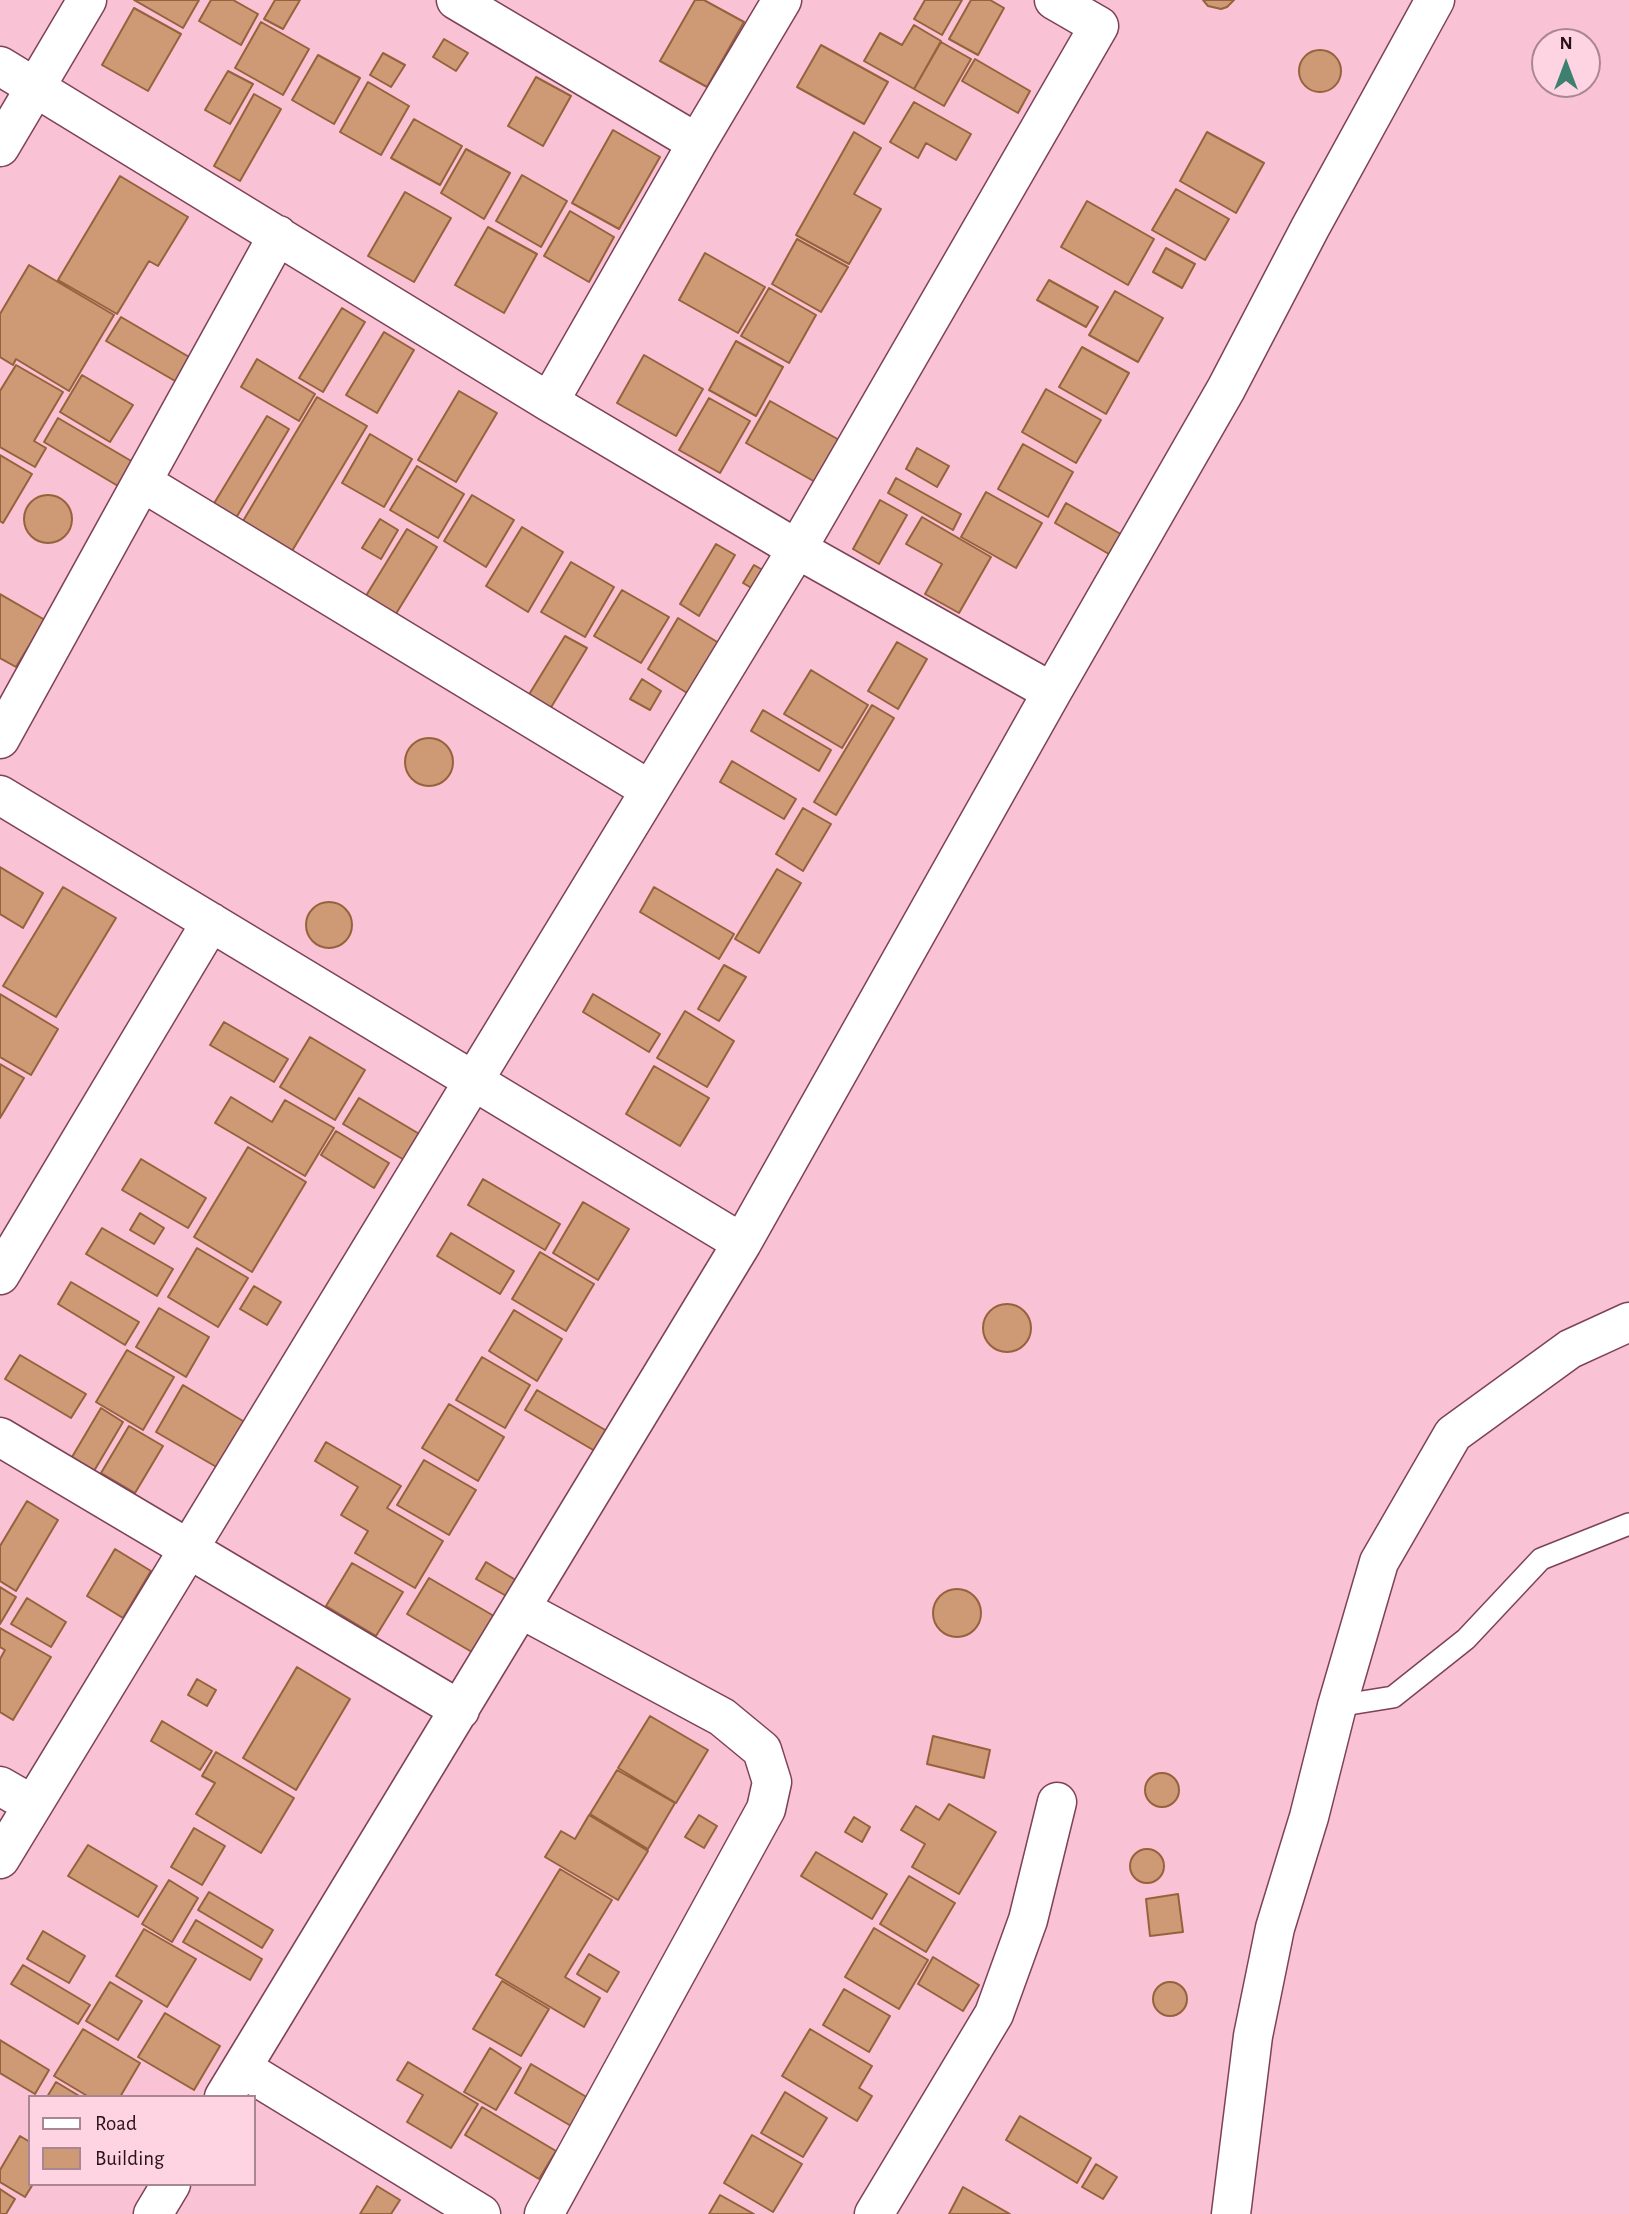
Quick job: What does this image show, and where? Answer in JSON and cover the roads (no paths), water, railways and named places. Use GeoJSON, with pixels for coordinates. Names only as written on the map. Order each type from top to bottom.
{"type":"FeatureCollection","features":[{"type":"Feature","properties":{"kind":"street"},"geometry":{"type":"LineString","coordinates":[[0,147],[87,0]]}},
{"type":"Feature","properties":{"kind":"street"},"geometry":{"type":"LineString","coordinates":[[456,0],[697,143]]}},
{"type":"Feature","properties":{"kind":"street"},"geometry":{"type":"LineString","coordinates":[[549,402],[782,0]]}},
{"type":"Feature","properties":{"kind":"street"},"geometry":{"type":"LineString","coordinates":[[0,1859],[797,549],[1107,13],[1054,0]]}},
{"type":"Feature","properties":{"kind":"street"},"geometry":{"type":"LineString","coordinates":[[481,2214],[233,2082],[742,1243],[1226,388],[1434,0]]}},
{"type":"Feature","properties":{"kind":"street"},"geometry":{"type":"LineString","coordinates":[[0,66],[549,402],[797,549],[1052,692]]}},
{"type":"Feature","properties":{"kind":"street"},"geometry":{"type":"LineString","coordinates":[[0,739],[278,234]]}},
{"type":"Feature","properties":{"kind":"street"},"geometry":{"type":"LineString","coordinates":[[142,482],[650,790]]}},
{"type":"Feature","properties":{"kind":"street"},"geometry":{"type":"LineString","coordinates":[[0,795],[742,1243]]}},
{"type":"Feature","properties":{"kind":"street"},"geometry":{"type":"LineString","coordinates":[[0,1275],[211,922]]}},
{"type":"Feature","properties":{"kind":"street"},"geometry":{"type":"LineString","coordinates":[[1231,2214],[1252,2036],[1275,1928],[1309,1817],[1337,1706],[1379,1562],[1454,1434],[1570,1349],[1629,1322]]}},
{"type":"Feature","properties":{"kind":"street"},"geometry":{"type":"LineString","coordinates":[[0,1437],[460,1710]]}},
{"type":"Feature","properties":{"kind":"street"},"geometry":{"type":"LineString","coordinates":[[521,1609],[722,1717],[762,1750],[772,1782],[766,1809],[544,2214]]}},
{"type":"Feature","properties":{"kind":"street"},"geometry":{"type":"LineString","coordinates":[[0,1786],[33,1805]]}},
{"type":"Feature","properties":{"kind":"street"},"geometry":{"type":"LineString","coordinates":[[874,2214],[994,2014],[1028,1920],[1058,1802]]}},
{"type":"Feature","properties":{"kind":"street"},"geometry":{"type":"LineString","coordinates":[[153,2214],[171,2186]]}},
{"type":"Feature","properties":{"kind":"lane"},"geometry":{"type":"LineString","coordinates":[[1337,1706],[1393,1697],[1466,1639],[1541,1559],[1629,1524]]}}]}
